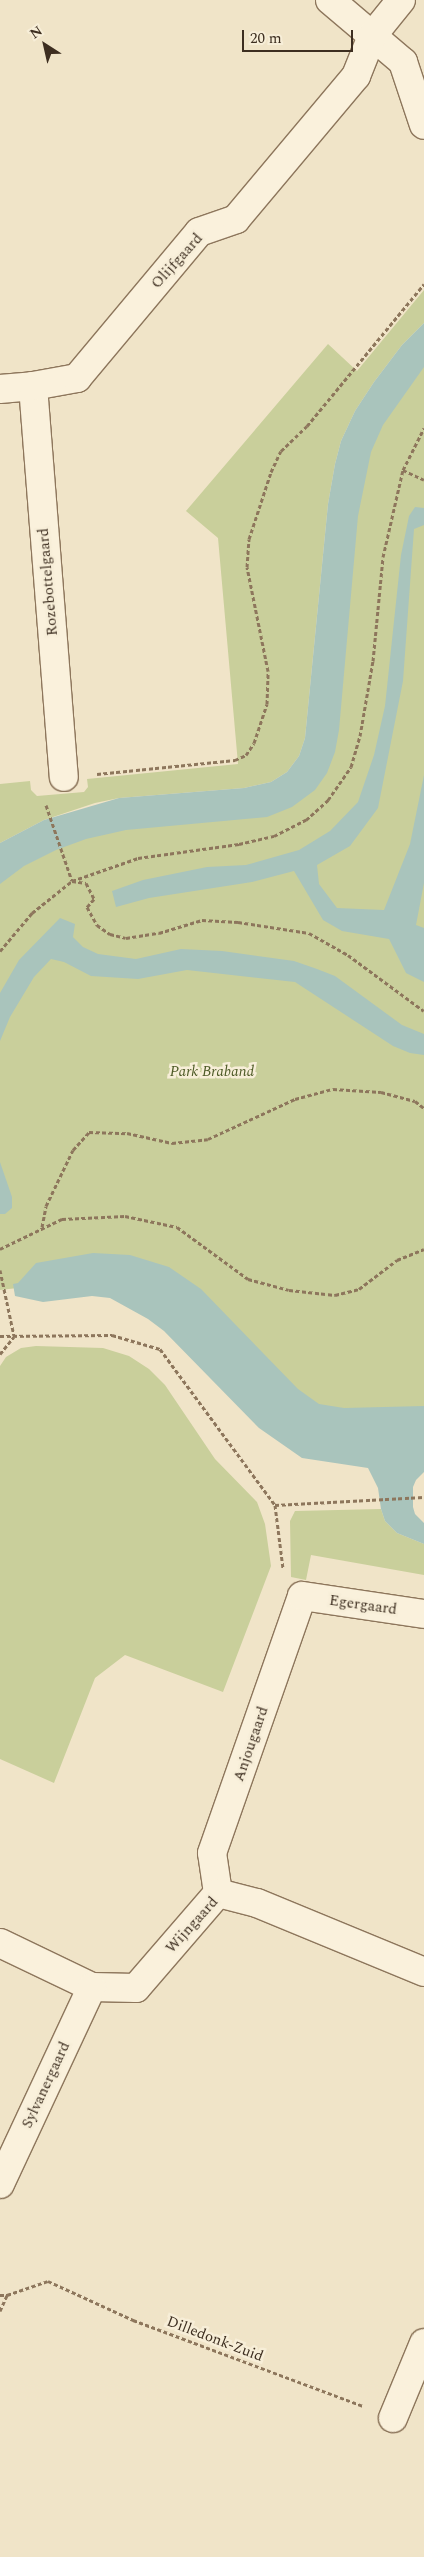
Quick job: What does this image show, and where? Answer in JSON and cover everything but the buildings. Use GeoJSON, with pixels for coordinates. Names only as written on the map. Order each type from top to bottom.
{"type":"FeatureCollection","features":[{"type":"Feature","properties":{"kind":"street"},"geometry":{"type":"LineString","coordinates":[[330,0],[403,62],[424,125]]}},
{"type":"Feature","properties":{"kind":"street","name":"Olijfgaard"},"geometry":{"type":"LineString","coordinates":[[0,389],[33,386],[77,378],[199,232],[236,219],[356,76],[372,36],[401,0]]}},
{"type":"Feature","properties":{"kind":"street","name":"Rozebottelgaard"},"geometry":{"type":"LineString","coordinates":[[33,386],[64,777]]}},
{"type":"Feature","properties":{"kind":"street","name":"Egergaard"},"geometry":{"type":"LineString","coordinates":[[302,1596],[424,1614]]}},
{"type":"Feature","properties":{"kind":"street","name":"Anjougaard"},"geometry":{"type":"LineString","coordinates":[[218,1893],[212,1853],[302,1596]]}},
{"type":"Feature","properties":{"kind":"street","name":"Wijngaard"},"geometry":{"type":"LineString","coordinates":[[0,1943],[92,1987],[136,1988],[218,1893],[257,1903],[424,1972]]}},
{"type":"Feature","properties":{"kind":"street","name":"Sylvanergaard"},"geometry":{"type":"LineString","coordinates":[[0,2184],[92,1987]]}},
{"type":"Feature","properties":{"kind":"street"},"geometry":{"type":"LineString","coordinates":[[393,2418],[424,2343]]}},
{"type":"Feature","properties":{"kind":"path"},"geometry":{"type":"LineString","coordinates":[[64,777],[235,760],[246,755],[254,743],[267,704],[268,672],[247,568],[249,539],[271,472],[281,451],[307,426],[424,284]]}},
{"type":"Feature","properties":{"kind":"path"},"geometry":{"type":"LineString","coordinates":[[0,951],[32,913],[72,881],[138,858],[239,844],[274,836],[306,820],[328,800],[350,767],[360,736],[373,661],[383,557],[403,470],[424,428]]}},
{"type":"Feature","properties":{"kind":"path"},"geometry":{"type":"LineString","coordinates":[[403,470],[424,480]]}},
{"type":"Feature","properties":{"kind":"path"},"geometry":{"type":"LineString","coordinates":[[46,805],[72,881]]}},
{"type":"Feature","properties":{"kind":"path"},"geometry":{"type":"LineString","coordinates":[[72,881],[86,883],[94,898],[86,907],[97,924],[110,934],[126,938],[159,933],[202,920],[238,922],[309,933],[348,955],[424,1011]]}},
{"type":"Feature","properties":{"kind":"path"},"geometry":{"type":"LineString","coordinates":[[42,1227],[46,1206],[73,1150],[89,1132],[127,1133],[172,1143],[208,1139],[295,1100],[333,1089],[380,1092],[415,1101],[424,1108]]}},
{"type":"Feature","properties":{"kind":"path"},"geometry":{"type":"LineString","coordinates":[[0,1249],[42,1227],[62,1219],[125,1216],[177,1227],[248,1279],[289,1290],[336,1295],[359,1289],[397,1260],[424,1249]]}},
{"type":"Feature","properties":{"kind":"path"},"geometry":{"type":"LineString","coordinates":[[0,1270],[14,1336],[0,1354]]}},
{"type":"Feature","properties":{"kind":"path"},"geometry":{"type":"LineString","coordinates":[[0,1336],[112,1335],[160,1350],[275,1504],[286,1592],[302,1596]]}},
{"type":"Feature","properties":{"kind":"path"},"geometry":{"type":"LineString","coordinates":[[275,1504],[424,1496]]}},
{"type":"Feature","properties":{"kind":"path","name":"Dilledonk-Zuid"},"geometry":{"type":"LineString","coordinates":[[0,2295],[7,2295],[48,2281],[133,2320],[393,2418]]}},
{"type":"Feature","properties":{"kind":"path"},"geometry":{"type":"LineString","coordinates":[[0,2311],[7,2295]]}},
{"type":"Feature","properties":{"kind":"green space"},"geometry":{"type":"Polygon","coordinates":[[[424,290],[424,323],[402,345],[374,382],[355,411],[341,441],[328,504],[305,738],[299,756],[287,772],[271,782],[244,788],[119,798],[95,803],[44,820],[0,843],[0,784],[30,781],[31,790],[37,796],[84,792],[88,787],[87,779],[238,764],[218,538],[186,511],[328,344],[357,371],[424,290]]]}},
{"type":"Feature","properties":{"kind":"green space","name":"Park Braband"},"geometry":{"type":"Polygon","coordinates":[[[424,352],[424,1422],[324,1412],[160,1286],[44,1285],[0,1290],[0,865],[62,830],[281,796],[318,768],[354,532],[372,436],[424,352]]]}},
{"type":"Feature","properties":{"kind":"green space"},"geometry":{"type":"Polygon","coordinates":[[[36,1346],[103,1348],[129,1356],[149,1369],[165,1385],[215,1459],[257,1502],[265,1524],[271,1566],[223,1692],[125,1655],[95,1678],[54,1783],[0,1759],[0,1366],[6,1357],[21,1348],[36,1346]]]}},
{"type":"Feature","properties":{"kind":"green space"},"geometry":{"type":"Polygon","coordinates":[[[381,1509],[385,1521],[397,1533],[424,1544],[424,1575],[311,1555],[306,1580],[291,1577],[290,1521],[295,1511],[381,1509]]]}},
{"type":"Feature","properties":{"kind":"water"},"geometry":{"type":"Polygon","coordinates":[[[424,323],[424,367],[383,425],[371,452],[358,516],[339,730],[335,752],[327,773],[315,790],[292,807],[267,817],[126,830],[86,839],[56,850],[24,866],[0,884],[0,843],[44,820],[119,798],[244,788],[271,782],[287,772],[299,756],[305,738],[328,504],[341,441],[355,411],[374,382],[402,345],[424,323]]]}},
{"type":"Feature","properties":{"kind":"water"},"geometry":{"type":"Polygon","coordinates":[[[415,507],[424,508],[424,525],[414,529],[403,681],[378,808],[350,846],[317,865],[319,884],[337,908],[384,910],[410,844],[424,775],[424,883],[416,925],[424,928],[424,982],[406,973],[389,939],[342,931],[323,920],[294,871],[252,882],[149,898],[116,907],[112,891],[143,880],[207,867],[246,865],[299,850],[330,831],[358,802],[374,755],[385,706],[401,555],[409,516],[415,507]]]}},
{"type":"Feature","properties":{"kind":"water"},"geometry":{"type":"Polygon","coordinates":[[[60,918],[75,924],[73,937],[83,947],[98,954],[136,959],[181,949],[222,951],[294,961],[317,969],[335,976],[402,1025],[424,1034],[424,1055],[410,1053],[393,1046],[295,982],[187,970],[138,979],[91,976],[64,962],[51,959],[34,977],[10,1017],[0,1041],[0,993],[19,960],[60,918]]]}},
{"type":"Feature","properties":{"kind":"water"},"geometry":{"type":"Polygon","coordinates":[[[0,1162],[12,1197],[12,1208],[5,1214],[0,1214],[0,1162]]]}},
{"type":"Feature","properties":{"kind":"water"},"geometry":{"type":"Polygon","coordinates":[[[93,1253],[130,1255],[169,1267],[201,1289],[298,1389],[319,1404],[344,1408],[424,1406],[424,1472],[416,1480],[413,1487],[413,1507],[415,1514],[424,1523],[424,1544],[397,1533],[385,1521],[378,1488],[368,1468],[302,1458],[259,1428],[164,1331],[148,1319],[110,1298],[92,1296],[43,1302],[15,1296],[13,1284],[18,1283],[36,1263],[93,1253]]]}}]}
